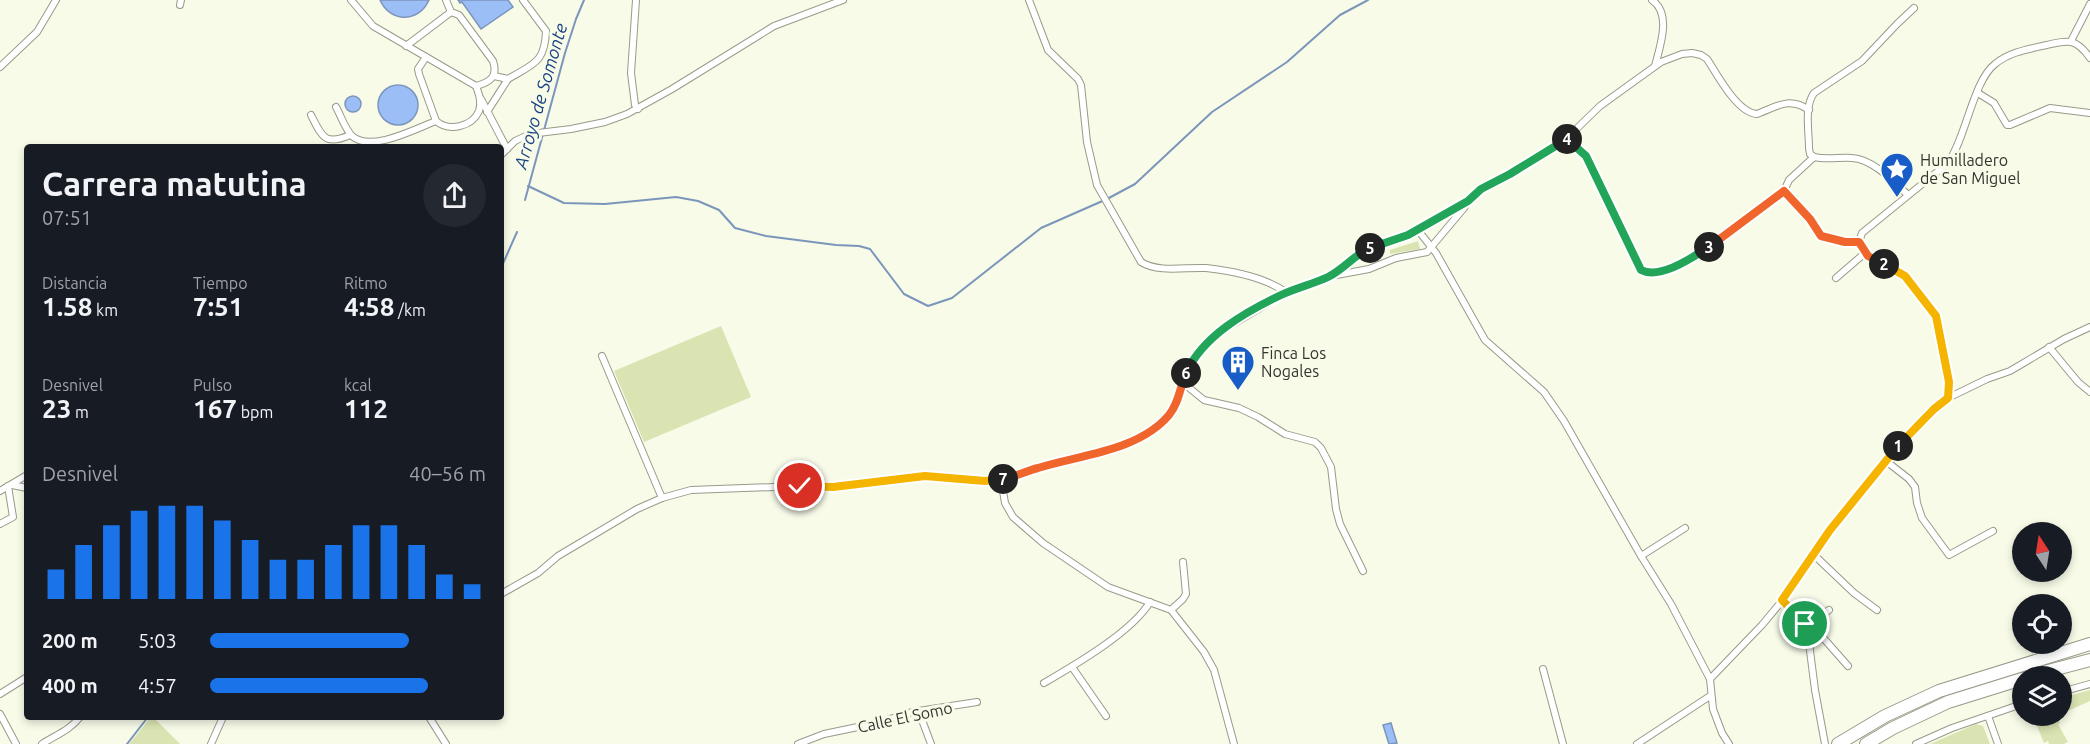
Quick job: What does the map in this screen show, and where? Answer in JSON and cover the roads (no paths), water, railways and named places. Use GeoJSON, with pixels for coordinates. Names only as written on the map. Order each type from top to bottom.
{"type":"FeatureCollection","features":[{"type":"Feature","properties":{"kind":"highway"},"geometry":{"type":"LineString","coordinates":[[1838,744],[1885,716],[1939,691],[2090,644]]}},
{"type":"Feature","properties":{"kind":"highway"},"geometry":{"type":"LineString","coordinates":[[2068,666],[2090,660]]}},
{"type":"Feature","properties":{"kind":"highway"},"geometry":{"type":"LineString","coordinates":[[1866,744],[1893,728],[1948,702],[2012,682]]}},
{"type":"Feature","properties":{"kind":"street"},"geometry":{"type":"LineString","coordinates":[[0,67],[37,32],[56,0]]}},
{"type":"Feature","properties":{"kind":"street"},"geometry":{"type":"LineString","coordinates":[[351,0],[373,26],[476,86],[507,149]]}},
{"type":"Feature","properties":{"kind":"street"},"geometry":{"type":"LineString","coordinates":[[446,0],[451,12],[459,15],[493,61],[496,69],[490,81],[476,86]]}},
{"type":"Feature","properties":{"kind":"street"},"geometry":{"type":"LineString","coordinates":[[487,112],[508,79],[536,62],[544,54],[546,31],[523,0]]}},
{"type":"Feature","properties":{"kind":"street"},"geometry":{"type":"LineString","coordinates":[[636,0],[631,73],[635,105],[638,109]]}},
{"type":"Feature","properties":{"kind":"street"},"geometry":{"type":"LineString","coordinates":[[504,152],[515,141],[534,133],[605,122],[638,109],[763,32],[843,0]]}},
{"type":"Feature","properties":{"kind":"street"},"geometry":{"type":"LineString","coordinates":[[1029,0],[1048,50],[1078,79],[1081,85],[1090,157],[1097,185],[1136,256],[1146,265],[1206,268],[1251,276],[1271,283],[1287,293]]}},
{"type":"Feature","properties":{"kind":"street"},"geometry":{"type":"LineString","coordinates":[[1652,0],[1659,4],[1663,17],[1662,39],[1655,66]]}},
{"type":"Feature","properties":{"kind":"street"},"geometry":{"type":"LineString","coordinates":[[2071,41],[2090,4]]}},
{"type":"Feature","properties":{"kind":"street"},"geometry":{"type":"LineString","coordinates":[[1814,158],[1809,148],[1809,100],[1815,93],[1862,62],[1914,8]]}},
{"type":"Feature","properties":{"kind":"street"},"geometry":{"type":"LineString","coordinates":[[406,45],[451,12]]}},
{"type":"Feature","properties":{"kind":"street"},"geometry":{"type":"LineString","coordinates":[[1948,398],[1949,382],[1936,316],[1905,276],[1865,253],[1859,242],[1862,233],[1948,163],[1957,150],[1968,117],[1988,72],[2002,60],[2022,51],[2071,41],[2078,44],[2090,58]]}},
{"type":"Feature","properties":{"kind":"street"},"geometry":{"type":"LineString","coordinates":[[1331,276],[1367,250],[1408,235],[1468,201],[1481,189],[1510,174],[1567,138],[1600,106],[1655,66],[1682,54],[1701,55],[1707,59],[1737,103],[1752,114],[1784,103],[1802,105],[1809,110]]}},
{"type":"Feature","properties":{"kind":"street"},"geometry":{"type":"LineString","coordinates":[[426,57],[418,69],[436,121],[448,127],[464,125],[478,113],[480,98]]}},
{"type":"Feature","properties":{"kind":"street"},"geometry":{"type":"LineString","coordinates":[[494,76],[508,79]]}},
{"type":"Feature","properties":{"kind":"street"},"geometry":{"type":"LineString","coordinates":[[1978,93],[1994,103],[2007,125],[2050,108],[2090,113]]}},
{"type":"Feature","properties":{"kind":"street"},"geometry":{"type":"LineString","coordinates":[[336,107],[351,135],[360,140],[377,141],[417,130],[436,121]]}},
{"type":"Feature","properties":{"kind":"street"},"geometry":{"type":"LineString","coordinates":[[311,116],[320,133],[329,140],[338,140],[351,135]]}},
{"type":"Feature","properties":{"kind":"street"},"geometry":{"type":"LineString","coordinates":[[1567,138],[1586,156],[1637,264],[1646,273],[1662,271],[1693,257],[1784,191],[1789,180],[1814,158],[1863,160],[1908,195]]}},
{"type":"Feature","properties":{"kind":"street"},"geometry":{"type":"LineString","coordinates":[[1784,191],[1810,219],[1821,236],[1845,242],[1859,242]]}},
{"type":"Feature","properties":{"kind":"street"},"geometry":{"type":"LineString","coordinates":[[504,592],[538,573],[558,556],[628,514],[662,498],[691,490],[833,487],[925,476],[975,480],[1001,479],[1112,449],[1150,431],[1167,417],[1172,411],[1191,362],[1211,338],[1287,293],[1331,276],[1369,269],[1396,258],[1427,252],[1468,201]]}},
{"type":"Feature","properties":{"kind":"street"},"geometry":{"type":"LineString","coordinates":[[1418,229],[1485,340],[1551,399],[1671,604],[1710,679],[1710,696],[1718,723],[1729,744]]}},
{"type":"Feature","properties":{"kind":"street"},"geometry":{"type":"LineString","coordinates":[[1836,278],[1865,253]]}},
{"type":"Feature","properties":{"kind":"street"},"geometry":{"type":"LineString","coordinates":[[1710,679],[1762,625],[1813,554],[1886,461],[1934,409],[1948,398],[1987,379],[2010,371],[2049,347],[2090,327]]}},
{"type":"Feature","properties":{"kind":"street"},"geometry":{"type":"LineString","coordinates":[[2049,347],[2078,382],[2090,392]]}},
{"type":"Feature","properties":{"kind":"street"},"geometry":{"type":"LineString","coordinates":[[602,357],[662,498]]}},
{"type":"Feature","properties":{"kind":"street"},"geometry":{"type":"LineString","coordinates":[[1182,382],[1203,400],[1239,408],[1285,434],[1315,442],[1321,448],[1331,467],[1340,524],[1362,571]]}},
{"type":"Feature","properties":{"kind":"street"},"geometry":{"type":"LineString","coordinates":[[1886,461],[1897,467],[1915,487],[1919,512],[1949,555],[1993,531]]}},
{"type":"Feature","properties":{"kind":"street"},"geometry":{"type":"LineString","coordinates":[[0,490],[24,477]]}},
{"type":"Feature","properties":{"kind":"street"},"geometry":{"type":"LineString","coordinates":[[1001,479],[1008,509],[1013,517],[1034,536],[1101,583],[1171,610],[1204,652],[1214,670],[1234,744]]}},
{"type":"Feature","properties":{"kind":"street"},"geometry":{"type":"LineString","coordinates":[[10,485],[24,487]]}},
{"type":"Feature","properties":{"kind":"street"},"geometry":{"type":"LineString","coordinates":[[0,524],[12,518],[13,515],[10,485]]}},
{"type":"Feature","properties":{"kind":"street"},"geometry":{"type":"LineString","coordinates":[[1641,556],[1684,528]]}},
{"type":"Feature","properties":{"kind":"street"},"geometry":{"type":"LineString","coordinates":[[1813,554],[1854,593],[1876,610]]}},
{"type":"Feature","properties":{"kind":"street"},"geometry":{"type":"LineString","coordinates":[[1171,610],[1186,594],[1183,562]]}},
{"type":"Feature","properties":{"kind":"street"},"geometry":{"type":"LineString","coordinates":[[1782,600],[1848,666]]}},
{"type":"Feature","properties":{"kind":"street"},"geometry":{"type":"LineString","coordinates":[[1044,683],[1072,667],[1120,633],[1137,619],[1150,602]]}},
{"type":"Feature","properties":{"kind":"street"},"geometry":{"type":"LineString","coordinates":[[1808,626],[1829,610]]}},
{"type":"Feature","properties":{"kind":"street"},"geometry":{"type":"LineString","coordinates":[[1808,626],[1815,690],[1825,744]]}},
{"type":"Feature","properties":{"kind":"street"},"geometry":{"type":"LineString","coordinates":[[1072,667],[1106,716]]}},
{"type":"Feature","properties":{"kind":"street"},"geometry":{"type":"LineString","coordinates":[[1543,669],[1563,744]]}},
{"type":"Feature","properties":{"kind":"street"},"geometry":{"type":"LineString","coordinates":[[0,694],[24,679]]}},
{"type":"Feature","properties":{"kind":"street"},"geometry":{"type":"LineString","coordinates":[[2072,689],[2090,684]]}},
{"type":"Feature","properties":{"kind":"street"},"geometry":{"type":"LineString","coordinates":[[1637,744],[1710,696]]}},
{"type":"Feature","properties":{"kind":"street","name":"Calle El Somo"},"geometry":{"type":"LineString","coordinates":[[798,744],[824,734],[852,729],[912,712],[977,702]]}},
{"type":"Feature","properties":{"kind":"street"},"geometry":{"type":"LineString","coordinates":[[1916,744],[2012,708]]}},
{"type":"Feature","properties":{"kind":"street"},"geometry":{"type":"LineString","coordinates":[[919,712],[931,744]]}},
{"type":"Feature","properties":{"kind":"street"},"geometry":{"type":"LineString","coordinates":[[0,714],[14,743]]}},
{"type":"Feature","properties":{"kind":"street"},"geometry":{"type":"LineString","coordinates":[[1988,716],[1998,744]]}},
{"type":"Feature","properties":{"kind":"street"},"geometry":{"type":"LineString","coordinates":[[42,744],[62,731],[72,728],[78,720]]}},
{"type":"Feature","properties":{"kind":"street"},"geometry":{"type":"LineString","coordinates":[[211,744],[222,720]]}},
{"type":"Feature","properties":{"kind":"street"},"geometry":{"type":"LineString","coordinates":[[431,720],[444,743]]}},
{"type":"Feature","properties":{"kind":"water"},"geometry":{"type":"Polygon","coordinates":[[[380,0],[429,0],[419,13],[404,17],[390,13],[380,0]]]}},
{"type":"Feature","properties":{"kind":"water"},"geometry":{"type":"Polygon","coordinates":[[[458,0],[508,0],[513,7],[481,29],[462,2],[458,0]]]}},
{"type":"Feature","properties":{"kind":"water"},"geometry":{"type":"Polygon","coordinates":[[[398,85],[406,86],[412,91],[417,97],[417,113],[412,119],[406,124],[398,125],[390,124],[384,119],[379,113],[378,105],[379,97],[384,91],[390,86],[398,85]]]}},
{"type":"Feature","properties":{"kind":"water"},"geometry":{"type":"Polygon","coordinates":[[[353,96],[359,98],[361,104],[359,110],[353,112],[347,110],[345,104],[347,98],[353,96]]]}},
{"type":"Feature","properties":{"kind":"water"},"geometry":{"type":"Polygon","coordinates":[[[1391,723],[1397,743],[1389,744],[1383,725],[1391,723]]]}},
{"type":"Feature","properties":{"kind":"waterway","name":"Arroyo de Somonte"},"geometry":{"type":"LineString","coordinates":[[525,200],[565,53],[584,0]]}},
{"type":"Feature","properties":{"kind":"waterway"},"geometry":{"type":"LineString","coordinates":[[528,186],[564,203],[605,204],[676,197],[698,201],[719,210],[735,228],[766,236],[870,249],[904,294],[928,306],[952,298],[1041,228],[1135,184],[1212,112],[1287,62],[1340,15],[1368,0]]}},
{"type":"Feature","properties":{"kind":"waterway","name":"Arroyo de Somonte"},"geometry":{"type":"LineString","coordinates":[[504,261],[517,232]]}},
{"type":"Feature","properties":{"kind":"waterway","name":"Arroyo de Somonte"},"geometry":{"type":"LineString","coordinates":[[127,744],[146,720]]}},
{"type":"Feature","properties":{"kind":"place","name":"Humilladero de San Miguel"},"geometry":{"type":"Point","coordinates":[1897,198]}},
{"type":"Feature","properties":{"kind":"place","name":"Finca Los Nogales"},"geometry":{"type":"Point","coordinates":[1238,391]}}]}
